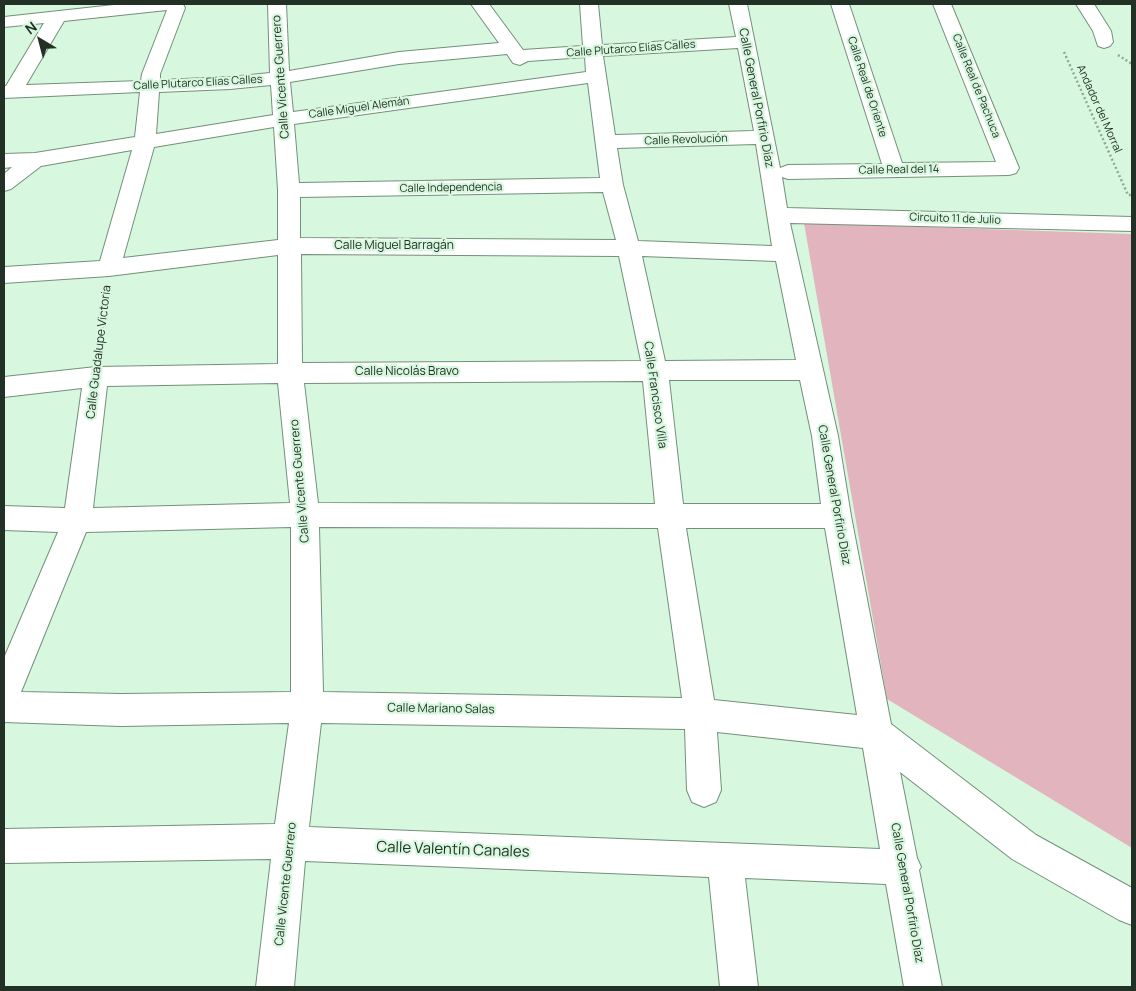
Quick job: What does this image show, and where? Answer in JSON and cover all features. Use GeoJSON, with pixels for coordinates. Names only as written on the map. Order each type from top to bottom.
{"type":"FeatureCollection","features":[{"type":"Feature","properties":{"kind":"street"},"geometry":{"type":"LineString","coordinates":[[79,4],[134,8]]}},
{"type":"Feature","properties":{"kind":"street"},"geometry":{"type":"LineString","coordinates":[[4,22],[167,4]]}},
{"type":"Feature","properties":{"kind":"street","name":"Calle Guadalupe Victoria"},"geometry":{"type":"LineString","coordinates":[[109,268],[145,141],[139,86],[157,40],[167,4]]}},
{"type":"Feature","properties":{"kind":"street","name":"Calle Vicente Guerrero"},"geometry":{"type":"LineString","coordinates":[[275,987],[290,841],[307,707],[305,515],[290,373],[289,190],[280,78],[277,4]]}},
{"type":"Feature","properties":{"kind":"street"},"geometry":{"type":"LineString","coordinates":[[480,4],[514,52],[544,83]]}},
{"type":"Feature","properties":{"kind":"street","name":"Calle Francisco Villa"},"geometry":{"type":"LineString","coordinates":[[589,4],[593,51],[608,142],[612,186],[629,248],[654,371],[670,516],[700,714],[704,790]]}},
{"type":"Feature","properties":{"kind":"street","name":"Calle General Porfirio Díaz"},"geometry":{"type":"LineString","coordinates":[[738,4],[744,42],[765,137],[777,215],[825,436],[923,987]]}},
{"type":"Feature","properties":{"kind":"street","name":"Calle Real de Oriente"},"geometry":{"type":"LineString","coordinates":[[840,4],[894,170]]}},
{"type":"Feature","properties":{"kind":"street","name":"Calle Real de Pachuca"},"geometry":{"type":"LineString","coordinates":[[942,4],[1009,168]]}},
{"type":"Feature","properties":{"kind":"street"},"geometry":{"type":"LineString","coordinates":[[1085,4],[1102,31],[1104,42]]}},
{"type":"Feature","properties":{"kind":"street"},"geometry":{"type":"LineString","coordinates":[[8,91],[57,17]]}},
{"type":"Feature","properties":{"kind":"street","name":"Calle Plutarco Elías Calles"},"geometry":{"type":"LineString","coordinates":[[8,91],[230,83],[280,78],[398,58],[514,52],[593,51],[744,42]]}},
{"type":"Feature","properties":{"kind":"street","name":"Calle Miguel Alemán"},"geometry":{"type":"LineString","coordinates":[[4,161],[35,160],[283,119],[597,76]]}},
{"type":"Feature","properties":{"kind":"street","name":"Calle Revolución"},"geometry":{"type":"LineString","coordinates":[[608,142],[765,137]]}},
{"type":"Feature","properties":{"kind":"street"},"geometry":{"type":"LineString","coordinates":[[4,184],[35,160]]}},
{"type":"Feature","properties":{"kind":"street","name":"Calle Real del 14"},"geometry":{"type":"LineString","coordinates":[[788,172],[1009,168]]}},
{"type":"Feature","properties":{"kind":"street","name":"Calle Independencia"},"geometry":{"type":"LineString","coordinates":[[289,190],[612,186]]}},
{"type":"Feature","properties":{"kind":"street","name":"Circuito 11 de Julio"},"geometry":{"type":"LineString","coordinates":[[777,215],[1132,224]]}},
{"type":"Feature","properties":{"kind":"street","name":"Calle Miguel Barragán"},"geometry":{"type":"LineString","coordinates":[[4,275],[109,268],[290,246],[629,248],[786,254]]}},
{"type":"Feature","properties":{"kind":"street","name":"Calle Nicolás Bravo"},"geometry":{"type":"LineString","coordinates":[[4,386],[96,377],[290,373],[810,370]]}},
{"type":"Feature","properties":{"kind":"street","name":"Calle Guadalupe Victoria"},"geometry":{"type":"LineString","coordinates":[[4,694],[77,520],[96,377]]}},
{"type":"Feature","properties":{"kind":"street"},"geometry":{"type":"LineString","coordinates":[[4,518],[77,520],[305,515],[838,516]]}},
{"type":"Feature","properties":{"kind":"street","name":"Calle Mariano Salas"},"geometry":{"type":"LineString","coordinates":[[4,707],[121,710],[307,707],[700,714],[877,734]]}},
{"type":"Feature","properties":{"kind":"street"},"geometry":{"type":"LineString","coordinates":[[877,734],[1024,847],[1132,907]]}},
{"type":"Feature","properties":{"kind":"street","name":"Calle Valentín Canales"},"geometry":{"type":"LineString","coordinates":[[4,846],[290,841],[320,845],[903,867]]}},
{"type":"Feature","properties":{"kind":"street"},"geometry":{"type":"LineString","coordinates":[[725,861],[739,987]]}},
{"type":"Feature","properties":{"kind":"path","name":"Andador del Morral"},"geometry":{"type":"LineString","coordinates":[[1064,52],[1128,195],[1132,195]]}},
{"type":"Feature","properties":{"kind":"path","name":"Calle Guadalupe Victoria"},"geometry":{"type":"LineString","coordinates":[[96,377],[109,268]]}},
{"type":"Feature","properties":{"kind":"shaded area"},"geometry":{"type":"Polygon","coordinates":[[[804,223],[1132,234],[1132,848],[887,699],[804,223]]]}}]}
